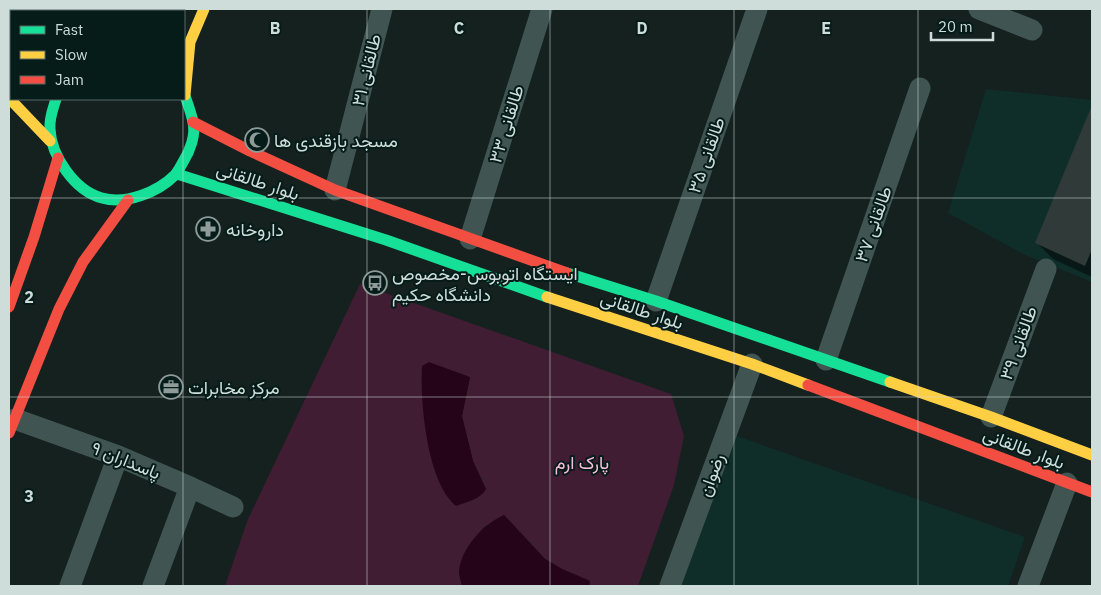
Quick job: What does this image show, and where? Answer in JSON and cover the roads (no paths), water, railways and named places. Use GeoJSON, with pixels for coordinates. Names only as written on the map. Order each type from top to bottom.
{"type":"FeatureCollection","features":[{"type":"Feature","properties":{"kind":"main road"},"geometry":{"type":"LineString","coordinates":[[185,85],[190,42],[204,9]]}},
{"type":"Feature","properties":{"kind":"main road"},"geometry":{"type":"LineString","coordinates":[[11,100],[50,142],[65,173],[75,184],[87,192],[107,199],[128,200],[146,196],[163,187],[177,174],[190,149],[193,122],[185,97]]}},
{"type":"Feature","properties":{"kind":"main road"},"geometry":{"type":"LineString","coordinates":[[50,142],[51,112],[56,100]]}},
{"type":"Feature","properties":{"kind":"main road","name":"بلوار طالقانی"},"geometry":{"type":"LineString","coordinates":[[193,122],[250,151],[335,190],[586,280],[656,301],[1092,455]]}},
{"type":"Feature","properties":{"kind":"main road"},"geometry":{"type":"LineString","coordinates":[[9,307],[34,237],[58,158]]}},
{"type":"Feature","properties":{"kind":"main road","name":"بلوار طالقانی"},"geometry":{"type":"LineString","coordinates":[[177,174],[386,240],[594,313],[752,364],[1092,492]]}},
{"type":"Feature","properties":{"kind":"main road"},"geometry":{"type":"LineString","coordinates":[[12,426],[59,309],[83,262],[128,200]]}},
{"type":"Feature","properties":{"kind":"street","name":"طالقانی ۳۱"},"geometry":{"type":"LineString","coordinates":[[335,190],[382,9]]}},
{"type":"Feature","properties":{"kind":"street","name":"طالقانی ۳۳"},"geometry":{"type":"LineString","coordinates":[[470,239],[542,9]]}},
{"type":"Feature","properties":{"kind":"street","name":"طالقانی ۳۵"},"geometry":{"type":"LineString","coordinates":[[656,301],[757,9]]}},
{"type":"Feature","properties":{"kind":"street"},"geometry":{"type":"LineString","coordinates":[[979,9],[1032,30]]}},
{"type":"Feature","properties":{"kind":"street","name":"طالقانی ۳۷"},"geometry":{"type":"LineString","coordinates":[[826,360],[920,88]]}},
{"type":"Feature","properties":{"kind":"street","name":"طالقانی ۳۹"},"geometry":{"type":"LineString","coordinates":[[991,418],[1046,269]]}},
{"type":"Feature","properties":{"kind":"street","name":"رضوان"},"geometry":{"type":"LineString","coordinates":[[670,586],[752,364]]}},
{"type":"Feature","properties":{"kind":"street","name":"پاسداران ۹"},"geometry":{"type":"LineString","coordinates":[[12,426],[118,456],[190,486],[233,507]]}},
{"type":"Feature","properties":{"kind":"street"},"geometry":{"type":"LineString","coordinates":[[70,586],[118,456]]}},
{"type":"Feature","properties":{"kind":"street"},"geometry":{"type":"LineString","coordinates":[[1028,586],[1067,483]]}},
{"type":"Feature","properties":{"kind":"street"},"geometry":{"type":"LineString","coordinates":[[153,586],[190,486]]}},
{"type":"Feature","properties":{"kind":"place","name":"مسجد بازقندی ها"},"geometry":{"type":"Point","coordinates":[257,140]}},
{"type":"Feature","properties":{"kind":"place","name":"داروخانه"},"geometry":{"type":"Point","coordinates":[208,229]}},
{"type":"Feature","properties":{"kind":"place","name":"ایستگاه اتوبوس-مخصوص دانشگاه حکیم"},"geometry":{"type":"Point","coordinates":[375,283]}},
{"type":"Feature","properties":{"kind":"place","name":"مرکز مخابرات"},"geometry":{"type":"Point","coordinates":[171,387]}},
{"type":"Feature","properties":{"kind":"park label","name":"پارک ارم"},"geometry":{"type":"Point","coordinates":[582,462]}}]}
